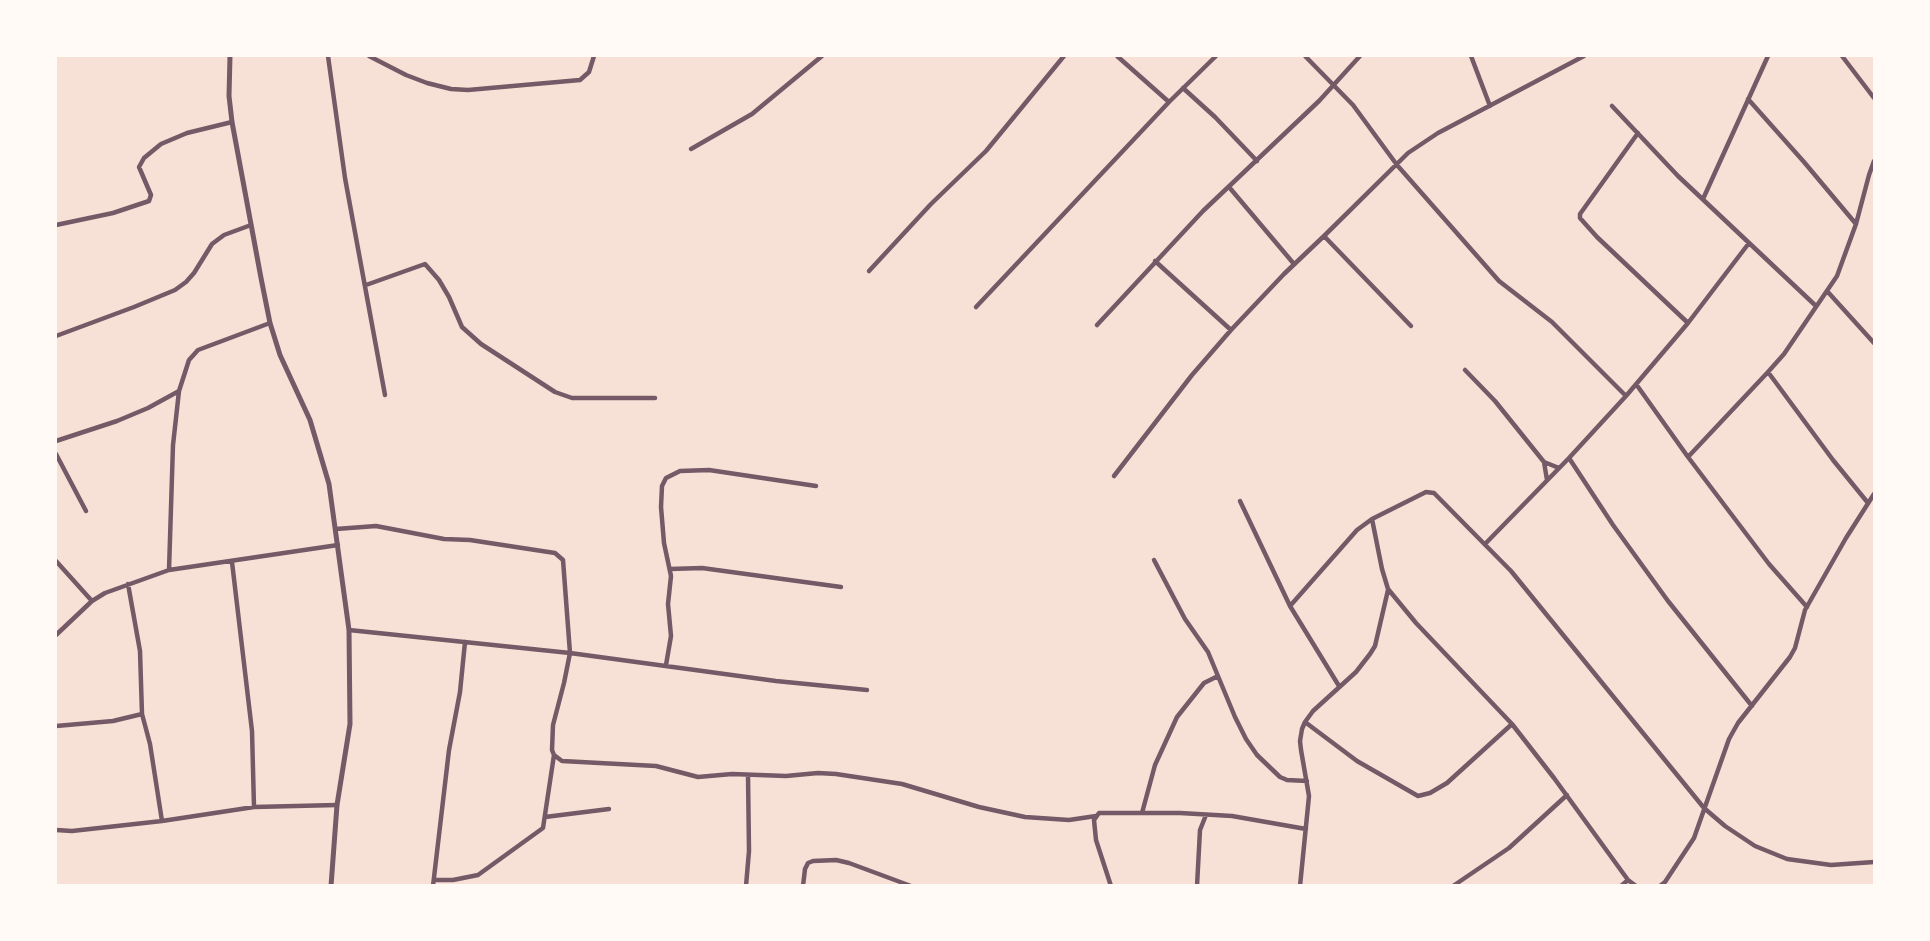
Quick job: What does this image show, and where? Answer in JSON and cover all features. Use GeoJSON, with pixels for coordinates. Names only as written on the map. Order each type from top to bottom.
{"type":"FeatureCollection","features":[{"type":"Feature","properties":{"kind":"street"},"geometry":{"type":"LineString","coordinates":[[230,56],[229,96],[232,122],[270,323],[283,364],[310,420],[330,484],[349,630],[350,724],[337,805],[331,885]]}},
{"type":"Feature","properties":{"kind":"street"},"geometry":{"type":"LineString","coordinates":[[328,56],[345,177],[385,395]]}},
{"type":"Feature","properties":{"kind":"street"},"geometry":{"type":"LineString","coordinates":[[369,56],[406,75],[451,90],[580,80],[589,72],[594,56]]}},
{"type":"Feature","properties":{"kind":"street"},"geometry":{"type":"LineString","coordinates":[[380,56],[383,62]]}},
{"type":"Feature","properties":{"kind":"street"},"geometry":{"type":"LineString","coordinates":[[692,149],[752,114],[822,56]]}},
{"type":"Feature","properties":{"kind":"street"},"geometry":{"type":"LineString","coordinates":[[869,271],[931,204],[986,151],[1064,56]]}},
{"type":"Feature","properties":{"kind":"street"},"geometry":{"type":"LineString","coordinates":[[1117,56],[1169,102]]}},
{"type":"Feature","properties":{"kind":"street"},"geometry":{"type":"LineString","coordinates":[[976,307],[1169,102],[1216,56]]}},
{"type":"Feature","properties":{"kind":"street"},"geometry":{"type":"LineString","coordinates":[[1305,56],[1353,105],[1396,165],[1498,281],[1552,322],[1626,396]]}},
{"type":"Feature","properties":{"kind":"street"},"geometry":{"type":"LineString","coordinates":[[1097,325],[1203,211],[1319,100],[1360,56]]}},
{"type":"Feature","properties":{"kind":"street"},"geometry":{"type":"LineString","coordinates":[[1471,56],[1490,106]]}},
{"type":"Feature","properties":{"kind":"street"},"geometry":{"type":"LineString","coordinates":[[1114,476],[1192,375],[1231,330],[1294,264],[1396,165],[1424,141],[1572,59],[1584,56]]}},
{"type":"Feature","properties":{"kind":"street"},"geometry":{"type":"LineString","coordinates":[[1703,199],[1768,56]]}},
{"type":"Feature","properties":{"kind":"street"},"geometry":{"type":"LineString","coordinates":[[1842,56],[1875,98]]}},
{"type":"Feature","properties":{"kind":"street"},"geometry":{"type":"LineString","coordinates":[[1183,88],[1215,117],[1257,161]]}},
{"type":"Feature","properties":{"kind":"street"},"geometry":{"type":"LineString","coordinates":[[1748,99],[1856,224]]}},
{"type":"Feature","properties":{"kind":"street"},"geometry":{"type":"LineString","coordinates":[[1612,106],[1703,199],[1816,306]]}},
{"type":"Feature","properties":{"kind":"street"},"geometry":{"type":"LineString","coordinates":[[56,225],[113,213],[149,201],[151,195],[139,167],[144,158],[161,144],[187,133],[232,122]]}},
{"type":"Feature","properties":{"kind":"street"},"geometry":{"type":"LineString","coordinates":[[1638,133],[1580,214],[1580,218],[1688,323]]}},
{"type":"Feature","properties":{"kind":"street"},"geometry":{"type":"LineString","coordinates":[[1688,458],[1784,354],[1837,276],[1875,161]]}},
{"type":"Feature","properties":{"kind":"street"},"geometry":{"type":"LineString","coordinates":[[1869,175],[1875,181]]}},
{"type":"Feature","properties":{"kind":"street"},"geometry":{"type":"LineString","coordinates":[[1229,187],[1294,264]]}},
{"type":"Feature","properties":{"kind":"street"},"geometry":{"type":"LineString","coordinates":[[56,336],[175,290],[194,273],[212,244],[224,235],[251,225]]}},
{"type":"Feature","properties":{"kind":"street"},"geometry":{"type":"LineString","coordinates":[[1324,236],[1411,326]]}},
{"type":"Feature","properties":{"kind":"street"},"geometry":{"type":"LineString","coordinates":[[1485,544],[1626,396],[1688,323],[1749,243]]}},
{"type":"Feature","properties":{"kind":"street"},"geometry":{"type":"LineString","coordinates":[[1155,261],[1231,330]]}},
{"type":"Feature","properties":{"kind":"street"},"geometry":{"type":"LineString","coordinates":[[366,285],[425,264],[439,280],[449,297],[462,327],[481,344],[555,392],[572,398],[656,398]]}},
{"type":"Feature","properties":{"kind":"street"},"geometry":{"type":"LineString","coordinates":[[1827,291],[1875,343]]}},
{"type":"Feature","properties":{"kind":"street"},"geometry":{"type":"LineString","coordinates":[[169,570],[173,445],[179,391],[189,360],[198,350],[270,323]]}},
{"type":"Feature","properties":{"kind":"street"},"geometry":{"type":"LineString","coordinates":[[1465,370],[1495,401],[1544,462],[1547,480]]}},
{"type":"Feature","properties":{"kind":"street"},"geometry":{"type":"LineString","coordinates":[[1768,372],[1833,460],[1868,502]]}},
{"type":"Feature","properties":{"kind":"street"},"geometry":{"type":"LineString","coordinates":[[1635,384],[1769,564],[1807,607]]}},
{"type":"Feature","properties":{"kind":"street"},"geometry":{"type":"LineString","coordinates":[[56,441],[117,421],[148,408],[179,391]]}},
{"type":"Feature","properties":{"kind":"street"},"geometry":{"type":"LineString","coordinates":[[56,454],[86,511]]}},
{"type":"Feature","properties":{"kind":"street"},"geometry":{"type":"LineString","coordinates":[[1569,458],[1613,525],[1668,601],[1752,706]]}},
{"type":"Feature","properties":{"kind":"street"},"geometry":{"type":"LineString","coordinates":[[1544,462],[1559,468]]}},
{"type":"Feature","properties":{"kind":"street"},"geometry":{"type":"LineString","coordinates":[[666,665],[671,636],[668,604],[670,569],[664,543],[661,507],[662,486],[666,478],[671,474],[688,470],[709,471],[816,486]]}},
{"type":"Feature","properties":{"kind":"street"},"geometry":{"type":"LineString","coordinates":[[1290,606],[1357,530],[1372,519],[1430,492],[1434,493],[1471,533],[1485,544],[1538,604],[1704,808],[1725,826],[1755,846],[1786,859],[1831,865],[1875,862]]}},
{"type":"Feature","properties":{"kind":"street"},"geometry":{"type":"LineString","coordinates":[[1660,885],[1695,838],[1729,739],[1738,723],[1795,648],[1807,607],[1846,538],[1875,494]]}},
{"type":"Feature","properties":{"kind":"street"},"geometry":{"type":"LineString","coordinates":[[1240,501],[1290,606],[1339,686]]}},
{"type":"Feature","properties":{"kind":"street"},"geometry":{"type":"LineString","coordinates":[[1372,519],[1388,589],[1416,623],[1512,724],[1628,880],[1636,885]]}},
{"type":"Feature","properties":{"kind":"street"},"geometry":{"type":"LineString","coordinates":[[336,529],[376,526],[444,538],[555,552],[563,560],[570,653],[553,725],[554,755],[543,828],[478,875],[434,883],[449,750],[460,692],[465,642]]}},
{"type":"Feature","properties":{"kind":"street"},"geometry":{"type":"LineString","coordinates":[[56,635],[92,601],[128,584],[169,570],[338,545]]}},
{"type":"Feature","properties":{"kind":"street"},"geometry":{"type":"LineString","coordinates":[[1154,560],[1185,619],[1208,652],[1235,717],[1257,755],[1280,777],[1307,782]]}},
{"type":"Feature","properties":{"kind":"street"},"geometry":{"type":"LineString","coordinates":[[56,561],[92,601]]}},
{"type":"Feature","properties":{"kind":"street"},"geometry":{"type":"LineString","coordinates":[[232,561],[252,731],[254,807]]}},
{"type":"Feature","properties":{"kind":"street"},"geometry":{"type":"LineString","coordinates":[[670,569],[702,568],[841,586]]}},
{"type":"Feature","properties":{"kind":"street"},"geometry":{"type":"LineString","coordinates":[[128,584],[140,651],[142,714],[150,744],[162,821]]}},
{"type":"Feature","properties":{"kind":"street"},"geometry":{"type":"LineString","coordinates":[[1300,885],[1309,796],[1300,741],[1305,722],[1339,686],[1356,672],[1375,646],[1388,589]]}},
{"type":"Feature","properties":{"kind":"street"},"geometry":{"type":"LineString","coordinates":[[349,630],[570,653],[776,681],[867,690]]}},
{"type":"Feature","properties":{"kind":"street"},"geometry":{"type":"LineString","coordinates":[[1142,813],[1155,765],[1177,717],[1204,683],[1218,676]]}},
{"type":"Feature","properties":{"kind":"street"},"geometry":{"type":"LineString","coordinates":[[56,726],[105,722],[142,714]]}},
{"type":"Feature","properties":{"kind":"street"},"geometry":{"type":"LineString","coordinates":[[1305,722],[1357,761],[1418,796],[1430,793],[1447,783],[1512,724]]}},
{"type":"Feature","properties":{"kind":"street"},"geometry":{"type":"LineString","coordinates":[[554,755],[562,761],[656,766],[698,777],[786,776],[818,773],[871,778],[902,784],[979,807],[1025,816],[1069,820],[1096,816],[1104,812],[1206,814],[1262,820],[1306,829]]}},
{"type":"Feature","properties":{"kind":"street"},"geometry":{"type":"LineString","coordinates":[[746,885],[747,775]]}},
{"type":"Feature","properties":{"kind":"street"},"geometry":{"type":"LineString","coordinates":[[1453,885],[1509,848],[1567,795]]}},
{"type":"Feature","properties":{"kind":"street"},"geometry":{"type":"LineString","coordinates":[[56,830],[72,831],[162,821],[254,807],[337,805]]}},
{"type":"Feature","properties":{"kind":"street"},"geometry":{"type":"LineString","coordinates":[[545,817],[609,809]]}},
{"type":"Feature","properties":{"kind":"street"},"geometry":{"type":"LineString","coordinates":[[1197,885],[1200,830],[1206,814]]}},
{"type":"Feature","properties":{"kind":"street"},"geometry":{"type":"LineString","coordinates":[[1096,816],[1094,820],[1096,840],[1111,885]]}},
{"type":"Feature","properties":{"kind":"street"},"geometry":{"type":"LineString","coordinates":[[803,885],[808,863],[836,860],[911,885]]}},
{"type":"Feature","properties":{"kind":"street"},"geometry":{"type":"LineString","coordinates":[[1621,885],[1628,880]]}}]}
